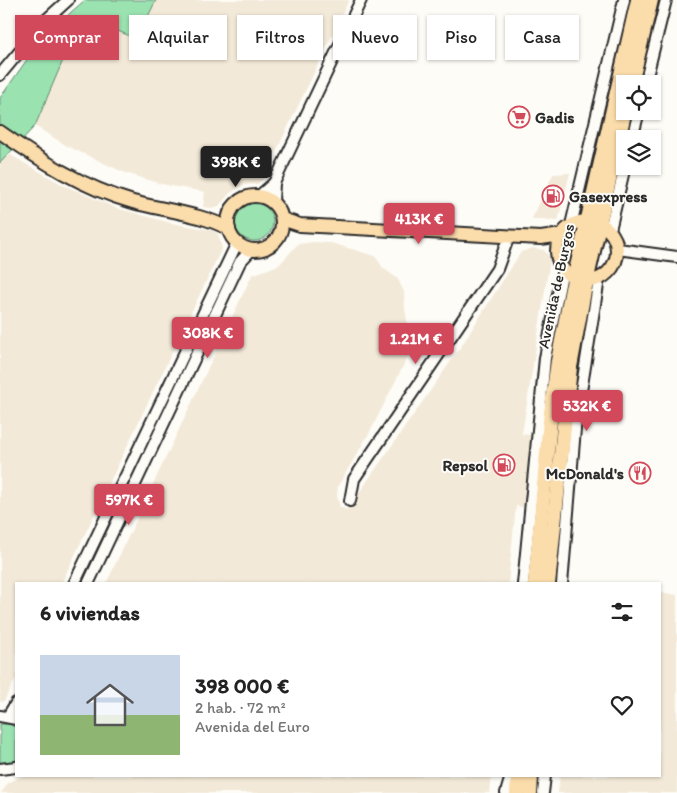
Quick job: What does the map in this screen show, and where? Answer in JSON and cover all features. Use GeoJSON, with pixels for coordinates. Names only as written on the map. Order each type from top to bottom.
{"type":"FeatureCollection","features":[{"type":"Feature","properties":{"kind":"highway","name":"Avenida de Burgos"},"geometry":{"type":"LineString","coordinates":[[599,225],[622,68],[638,0]]}},
{"type":"Feature","properties":{"kind":"highway"},"geometry":{"type":"LineString","coordinates":[[633,75],[651,0]]}},
{"type":"Feature","properties":{"kind":"highway","name":"Avenida de Burgos"},"geometry":{"type":"LineString","coordinates":[[536,582],[544,555],[547,523],[550,421],[586,279],[623,120]]}},
{"type":"Feature","properties":{"kind":"highway","name":"Avenida de Burgos"},"geometry":{"type":"LineString","coordinates":[[547,523],[570,367],[586,279]]}},
{"type":"Feature","properties":{"kind":"highway","name":"Avenida de Burgos"},"geometry":{"type":"LineString","coordinates":[[544,555],[548,582]]}},
{"type":"Feature","properties":{"kind":"highway"},"geometry":{"type":"LineString","coordinates":[[517,793],[518,777]]}},
{"type":"Feature","properties":{"kind":"highway"},"geometry":{"type":"LineString","coordinates":[[530,793],[540,777]]}},
{"type":"Feature","properties":{"kind":"main road"},"geometry":{"type":"LineString","coordinates":[[0,132],[45,163],[90,186],[139,204],[229,222]]}},
{"type":"Feature","properties":{"kind":"main road"},"geometry":{"type":"LineString","coordinates":[[259,196],[273,202],[282,224],[271,245],[263,249],[251,250],[237,243],[229,222],[234,207],[242,200],[259,196]]}},
{"type":"Feature","properties":{"kind":"main road"},"geometry":{"type":"LineString","coordinates":[[282,224],[541,238],[562,235]]}},
{"type":"Feature","properties":{"kind":"main road"},"geometry":{"type":"LineString","coordinates":[[541,238],[557,250],[563,269],[586,279],[614,265],[618,249],[599,225],[571,226],[562,235],[557,250]]}},
{"type":"Feature","properties":{"kind":"street"},"geometry":{"type":"LineString","coordinates":[[0,74],[46,20],[68,0]]}},
{"type":"Feature","properties":{"kind":"street"},"geometry":{"type":"LineString","coordinates":[[273,202],[274,183],[361,0]]}},
{"type":"Feature","properties":{"kind":"street"},"geometry":{"type":"LineString","coordinates":[[647,75],[659,7],[656,0]]}},
{"type":"Feature","properties":{"kind":"street"},"geometry":{"type":"LineString","coordinates":[[647,75],[666,0]]}},
{"type":"Feature","properties":{"kind":"street","name":"Avenida de Burgos"},"geometry":{"type":"LineString","coordinates":[[571,226],[624,3]]}},
{"type":"Feature","properties":{"kind":"street"},"geometry":{"type":"LineString","coordinates":[[596,122],[614,74],[622,68]]}},
{"type":"Feature","properties":{"kind":"street","name":"Avenida de Burgos"},"geometry":{"type":"LineString","coordinates":[[599,225],[621,175]]}},
{"type":"Feature","properties":{"kind":"street"},"geometry":{"type":"LineString","coordinates":[[259,196],[274,183]]}},
{"type":"Feature","properties":{"kind":"street"},"geometry":{"type":"LineString","coordinates":[[350,501],[354,479],[497,269],[509,236]]}},
{"type":"Feature","properties":{"kind":"street"},"geometry":{"type":"LineString","coordinates":[[75,582],[237,243]]}},
{"type":"Feature","properties":{"kind":"street"},"geometry":{"type":"LineString","coordinates":[[618,249],[677,257]]}},
{"type":"Feature","properties":{"kind":"street"},"geometry":{"type":"LineString","coordinates":[[89,582],[240,262],[251,250]]}},
{"type":"Feature","properties":{"kind":"street","name":"Avenida de Burgos"},"geometry":{"type":"LineString","coordinates":[[523,582],[545,358],[563,269]]}},
{"type":"Feature","properties":{"kind":"street","name":"Avenida de Burgos"},"geometry":{"type":"LineString","coordinates":[[562,582],[575,429],[582,385],[586,279]]}},
{"type":"Feature","properties":{"kind":"street"},"geometry":{"type":"LineString","coordinates":[[543,382],[550,421]]}},
{"type":"Feature","properties":{"kind":"street"},"geometry":{"type":"LineString","coordinates":[[561,436],[575,393],[582,385]]}},
{"type":"Feature","properties":{"kind":"street"},"geometry":{"type":"LineString","coordinates":[[532,501],[535,515],[547,523],[562,521],[568,509]]}},
{"type":"Feature","properties":{"kind":"street"},"geometry":{"type":"LineString","coordinates":[[524,568],[531,556],[544,555],[558,563],[562,582]]}},
{"type":"Feature","properties":{"kind":"street"},"geometry":{"type":"LineString","coordinates":[[8,717],[15,704]]}},
{"type":"Feature","properties":{"kind":"street"},"geometry":{"type":"LineString","coordinates":[[2,771],[15,766]]}},
{"type":"Feature","properties":{"kind":"street"},"geometry":{"type":"LineString","coordinates":[[505,793],[506,777]]}},
{"type":"Feature","properties":{"kind":"street"},"geometry":{"type":"LineString","coordinates":[[505,793],[511,777]]}},
{"type":"Feature","properties":{"kind":"street"},"geometry":{"type":"LineString","coordinates":[[539,793],[540,777]]}},
{"type":"Feature","properties":{"kind":"street"},"geometry":{"type":"LineString","coordinates":[[540,777],[544,793]]}},
{"type":"Feature","properties":{"kind":"shaded area"},"geometry":{"type":"Polygon","coordinates":[[[156,0],[349,0],[342,15],[333,15],[333,33],[323,54],[323,15],[237,15],[237,60],[320,60],[263,179],[257,184],[243,185],[230,193],[219,206],[213,208],[203,207],[205,192],[161,184],[123,172],[67,146],[35,126],[63,60],[119,60],[119,31],[129,36],[129,60],[227,60],[227,15],[149,15],[156,0]]]}},
{"type":"Feature","properties":{"kind":"shaded area"},"geometry":{"type":"Polygon","coordinates":[[[7,153],[63,185],[116,208],[171,223],[212,230],[218,234],[222,248],[62,582],[15,582],[15,680],[4,701],[0,702],[0,163],[7,153]]]}},
{"type":"Feature","properties":{"kind":"shaded area","name":"Gasexpress"},"geometry":{"type":"Polygon","coordinates":[[[570,173],[558,221],[532,219],[553,174],[570,173]]]}},
{"type":"Feature","properties":{"kind":"shaded area"},"geometry":{"type":"Polygon","coordinates":[[[314,242],[331,243],[375,256],[383,268],[398,279],[404,292],[412,348],[371,430],[338,486],[337,496],[340,507],[347,510],[458,351],[521,252],[533,248],[544,250],[548,255],[550,259],[522,434],[535,436],[529,508],[516,506],[508,582],[107,582],[252,275],[279,265],[298,244],[314,242]]]}},
{"type":"Feature","properties":{"kind":"shaded area"},"geometry":{"type":"Polygon","coordinates":[[[661,592],[677,595],[677,793],[558,793],[560,777],[661,777],[661,592]]]}},
{"type":"Feature","properties":{"kind":"shaded area"},"geometry":{"type":"Polygon","coordinates":[[[21,777],[491,777],[489,793],[1,793],[9,782],[21,777]]]}},
{"type":"Feature","properties":{"kind":"green space"},"geometry":{"type":"Polygon","coordinates":[[[85,0],[156,0],[149,15],[129,15],[129,36],[119,31],[119,15],[68,15],[85,0]]]}},
{"type":"Feature","properties":{"kind":"green space"},"geometry":{"type":"Polygon","coordinates":[[[63,60],[35,126],[0,163],[0,98],[26,61],[63,60]]]}},
{"type":"Feature","properties":{"kind":"green space"},"geometry":{"type":"Polygon","coordinates":[[[254,203],[268,208],[273,222],[268,236],[254,241],[240,236],[235,222],[240,208],[254,203]]]}},
{"type":"Feature","properties":{"kind":"green space"},"geometry":{"type":"Polygon","coordinates":[[[0,724],[10,724],[15,727],[15,760],[6,764],[0,763],[0,724]]]}},
{"type":"Feature","properties":{"kind":"place","name":"Gadis"},"geometry":{"type":"Point","coordinates":[519,117]}},
{"type":"Feature","properties":{"kind":"place","name":"Gasexpress"},"geometry":{"type":"Point","coordinates":[553,196]}},
{"type":"Feature","properties":{"kind":"place","name":"Repsol"},"geometry":{"type":"Point","coordinates":[504,465]}},
{"type":"Feature","properties":{"kind":"place","name":"McDonald's"},"geometry":{"type":"Point","coordinates":[640,473]}}]}
